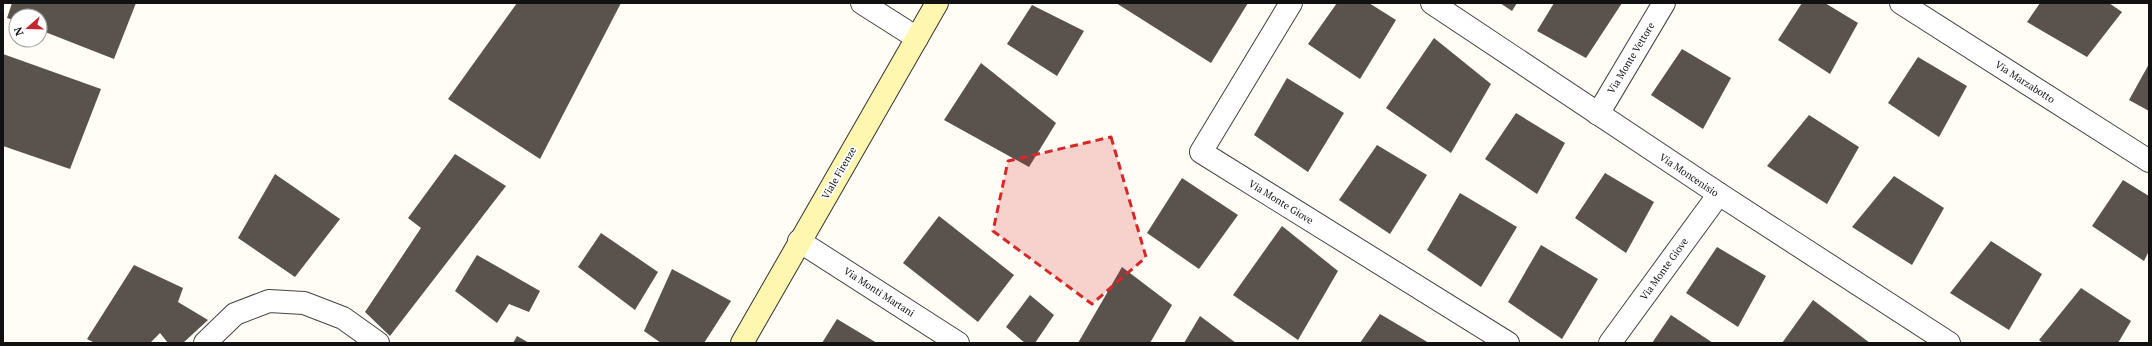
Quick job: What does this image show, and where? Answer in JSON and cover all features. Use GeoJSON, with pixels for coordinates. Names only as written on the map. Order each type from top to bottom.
{"type":"FeatureCollection","features":[{"type":"Feature","properties":{"kind":"main road","name":"Viale Firenze"},"geometry":{"type":"LineString","coordinates":[[742,343],[938,3]]}},
{"type":"Feature","properties":{"kind":"street"},"geometry":{"type":"LineString","coordinates":[[862,3],[917,38]]}},
{"type":"Feature","properties":{"kind":"street","name":"Via Monte Giove"},"geometry":{"type":"LineString","coordinates":[[1291,3],[1201,152],[1508,343]]}},
{"type":"Feature","properties":{"kind":"street","name":"Via Moncenisio"},"geometry":{"type":"LineString","coordinates":[[1432,3],[1719,194],[1949,343]]}},
{"type":"Feature","properties":{"kind":"street","name":"Via Monte Vettore"},"geometry":{"type":"LineString","coordinates":[[1598,114],[1664,3]]}},
{"type":"Feature","properties":{"kind":"street","name":"Via Marzabotto"},"geometry":{"type":"LineString","coordinates":[[1901,3],[2149,161]]}},
{"type":"Feature","properties":{"kind":"street","name":"Via Monte Giove"},"geometry":{"type":"LineString","coordinates":[[1610,343],[1719,194]]}},
{"type":"Feature","properties":{"kind":"street","name":"Via Monti Martani"},"geometry":{"type":"LineString","coordinates":[[800,242],[958,343]]}},
{"type":"Feature","properties":{"kind":"street"},"geometry":{"type":"LineString","coordinates":[[205,343],[235,314],[269,301],[304,303],[343,318],[378,343]]}},
{"type":"Feature","properties":{"kind":"highlighted area"},"geometry":{"type":"Polygon","coordinates":[[[1111,137],[1146,257],[1092,304],[993,231],[1008,161],[1111,137]]]}},
{"type":"Feature","properties":{"kind":"building"},"geometry":{"type":"Polygon","coordinates":[[[12,3],[136,3],[114,59],[48,33],[48,8],[10,8],[12,3]]]}},
{"type":"Feature","properties":{"kind":"building"},"geometry":{"type":"Polygon","coordinates":[[[517,3],[621,3],[540,159],[448,99],[517,3]]]}},
{"type":"Feature","properties":{"kind":"building"},"geometry":{"type":"Polygon","coordinates":[[[1116,3],[1248,3],[1211,63],[1116,3]]]}},
{"type":"Feature","properties":{"kind":"building"},"geometry":{"type":"Polygon","coordinates":[[[1337,3],[1369,3],[1396,20],[1360,79],[1308,44],[1337,3]]]}},
{"type":"Feature","properties":{"kind":"building"},"geometry":{"type":"Polygon","coordinates":[[[1500,3],[1517,3],[1512,11],[1500,3]]]}},
{"type":"Feature","properties":{"kind":"building"},"geometry":{"type":"Polygon","coordinates":[[[1554,3],[1622,3],[1586,58],[1537,31],[1554,3]]]}},
{"type":"Feature","properties":{"kind":"building"},"geometry":{"type":"Polygon","coordinates":[[[1802,3],[1825,3],[1858,23],[1830,74],[1778,40],[1802,3]]]}},
{"type":"Feature","properties":{"kind":"building"},"geometry":{"type":"Polygon","coordinates":[[[2040,3],[2109,3],[2122,12],[2087,57],[2027,22],[2040,3]]]}},
{"type":"Feature","properties":{"kind":"building"},"geometry":{"type":"Polygon","coordinates":[[[1032,5],[1084,31],[1057,76],[1007,44],[1032,5]]]}},
{"type":"Feature","properties":{"kind":"building"},"geometry":{"type":"Polygon","coordinates":[[[1434,38],[1491,84],[1451,153],[1386,108],[1434,38]]]}},
{"type":"Feature","properties":{"kind":"building"},"geometry":{"type":"Polygon","coordinates":[[[1682,49],[1731,78],[1703,129],[1651,95],[1682,49]]]}},
{"type":"Feature","properties":{"kind":"building"},"geometry":{"type":"Polygon","coordinates":[[[3,54],[101,89],[70,169],[3,146],[3,54]]]}},
{"type":"Feature","properties":{"kind":"building"},"geometry":{"type":"Polygon","coordinates":[[[1918,57],[1967,86],[1939,137],[1888,103],[1918,57]]]}},
{"type":"Feature","properties":{"kind":"building"},"geometry":{"type":"Polygon","coordinates":[[[981,63],[1056,123],[1029,167],[944,120],[981,63]]]}},
{"type":"Feature","properties":{"kind":"building"},"geometry":{"type":"Polygon","coordinates":[[[2149,64],[2149,111],[2129,100],[2149,64]]]}},
{"type":"Feature","properties":{"kind":"building"},"geometry":{"type":"Polygon","coordinates":[[[1287,78],[1344,113],[1308,172],[1254,135],[1287,78]]]}},
{"type":"Feature","properties":{"kind":"building"},"geometry":{"type":"Polygon","coordinates":[[[1516,113],[1565,143],[1537,194],[1485,159],[1516,113]]]}},
{"type":"Feature","properties":{"kind":"building"},"geometry":{"type":"Polygon","coordinates":[[[1809,115],[1859,147],[1827,204],[1767,166],[1809,115]]]}},
{"type":"Feature","properties":{"kind":"building"},"geometry":{"type":"Polygon","coordinates":[[[1377,145],[1427,175],[1390,234],[1339,200],[1377,145]]]}},
{"type":"Feature","properties":{"kind":"building"},"geometry":{"type":"Polygon","coordinates":[[[455,154],[506,186],[390,336],[365,312],[421,228],[408,218],[455,154]]]}},
{"type":"Feature","properties":{"kind":"building"},"geometry":{"type":"Polygon","coordinates":[[[1605,173],[1654,202],[1626,253],[1575,218],[1605,173]]]}},
{"type":"Feature","properties":{"kind":"building"},"geometry":{"type":"Polygon","coordinates":[[[275,174],[340,219],[295,277],[238,238],[275,174]]]}},
{"type":"Feature","properties":{"kind":"building"},"geometry":{"type":"Polygon","coordinates":[[[1894,176],[1944,208],[1912,265],[1852,227],[1894,176]]]}},
{"type":"Feature","properties":{"kind":"building"},"geometry":{"type":"Polygon","coordinates":[[[1182,178],[1238,215],[1199,269],[1147,233],[1182,178]]]}},
{"type":"Feature","properties":{"kind":"building"},"geometry":{"type":"Polygon","coordinates":[[[2123,180],[2149,196],[2149,251],[2144,261],[2092,226],[2123,180]]]}},
{"type":"Feature","properties":{"kind":"building"},"geometry":{"type":"Polygon","coordinates":[[[1460,193],[1517,227],[1481,287],[1427,250],[1460,193]]]}},
{"type":"Feature","properties":{"kind":"building"},"geometry":{"type":"Polygon","coordinates":[[[939,216],[1014,275],[978,322],[903,263],[939,216]]]}},
{"type":"Feature","properties":{"kind":"building"},"geometry":{"type":"Polygon","coordinates":[[[1282,226],[1338,271],[1298,340],[1233,295],[1282,226]]]}},
{"type":"Feature","properties":{"kind":"building"},"geometry":{"type":"Polygon","coordinates":[[[601,233],[658,272],[635,310],[578,267],[601,233]]]}},
{"type":"Feature","properties":{"kind":"building"},"geometry":{"type":"Polygon","coordinates":[[[1991,241],[2042,274],[2009,330],[1950,293],[1991,241]]]}},
{"type":"Feature","properties":{"kind":"building"},"geometry":{"type":"Polygon","coordinates":[[[1541,245],[1598,279],[1562,339],[1508,302],[1541,245]]]}},
{"type":"Feature","properties":{"kind":"building"},"geometry":{"type":"Polygon","coordinates":[[[1717,247],[1766,276],[1738,327],[1686,293],[1717,247]]]}},
{"type":"Feature","properties":{"kind":"building"},"geometry":{"type":"Polygon","coordinates":[[[477,255],[540,291],[529,312],[509,304],[497,323],[455,291],[477,255]]]}},
{"type":"Feature","properties":{"kind":"building"},"geometry":{"type":"Polygon","coordinates":[[[134,265],[183,288],[178,302],[208,320],[183,343],[168,343],[160,333],[150,343],[95,343],[87,339],[134,265]]]}},
{"type":"Feature","properties":{"kind":"building"},"geometry":{"type":"Polygon","coordinates":[[[1122,267],[1172,305],[1150,343],[1078,343],[1122,267]]]}},
{"type":"Feature","properties":{"kind":"building"},"geometry":{"type":"Polygon","coordinates":[[[672,269],[731,301],[704,343],[661,343],[644,331],[672,269]]]}},
{"type":"Feature","properties":{"kind":"building"},"geometry":{"type":"Polygon","coordinates":[[[2081,288],[2131,321],[2118,343],[2043,343],[2039,340],[2081,288]]]}},
{"type":"Feature","properties":{"kind":"building"},"geometry":{"type":"Polygon","coordinates":[[[1030,295],[1054,315],[1035,343],[1025,343],[1006,327],[1030,295]]]}},
{"type":"Feature","properties":{"kind":"building"},"geometry":{"type":"Polygon","coordinates":[[[1813,300],[1870,343],[1782,343],[1813,300]]]}},
{"type":"Feature","properties":{"kind":"building"},"geometry":{"type":"Polygon","coordinates":[[[1380,314],[1429,343],[1360,343],[1380,314]]]}},
{"type":"Feature","properties":{"kind":"building"},"geometry":{"type":"Polygon","coordinates":[[[1671,315],[1713,343],[1652,343],[1671,315]]]}},
{"type":"Feature","properties":{"kind":"building"},"geometry":{"type":"Polygon","coordinates":[[[1200,316],[1236,343],[1184,343],[1200,316]]]}},
{"type":"Feature","properties":{"kind":"building"},"geometry":{"type":"Polygon","coordinates":[[[837,319],[877,343],[822,343],[837,319]]]}},
{"type":"Feature","properties":{"kind":"building"},"geometry":{"type":"Polygon","coordinates":[[[517,336],[529,343],[513,343],[517,336]]]}}]}
